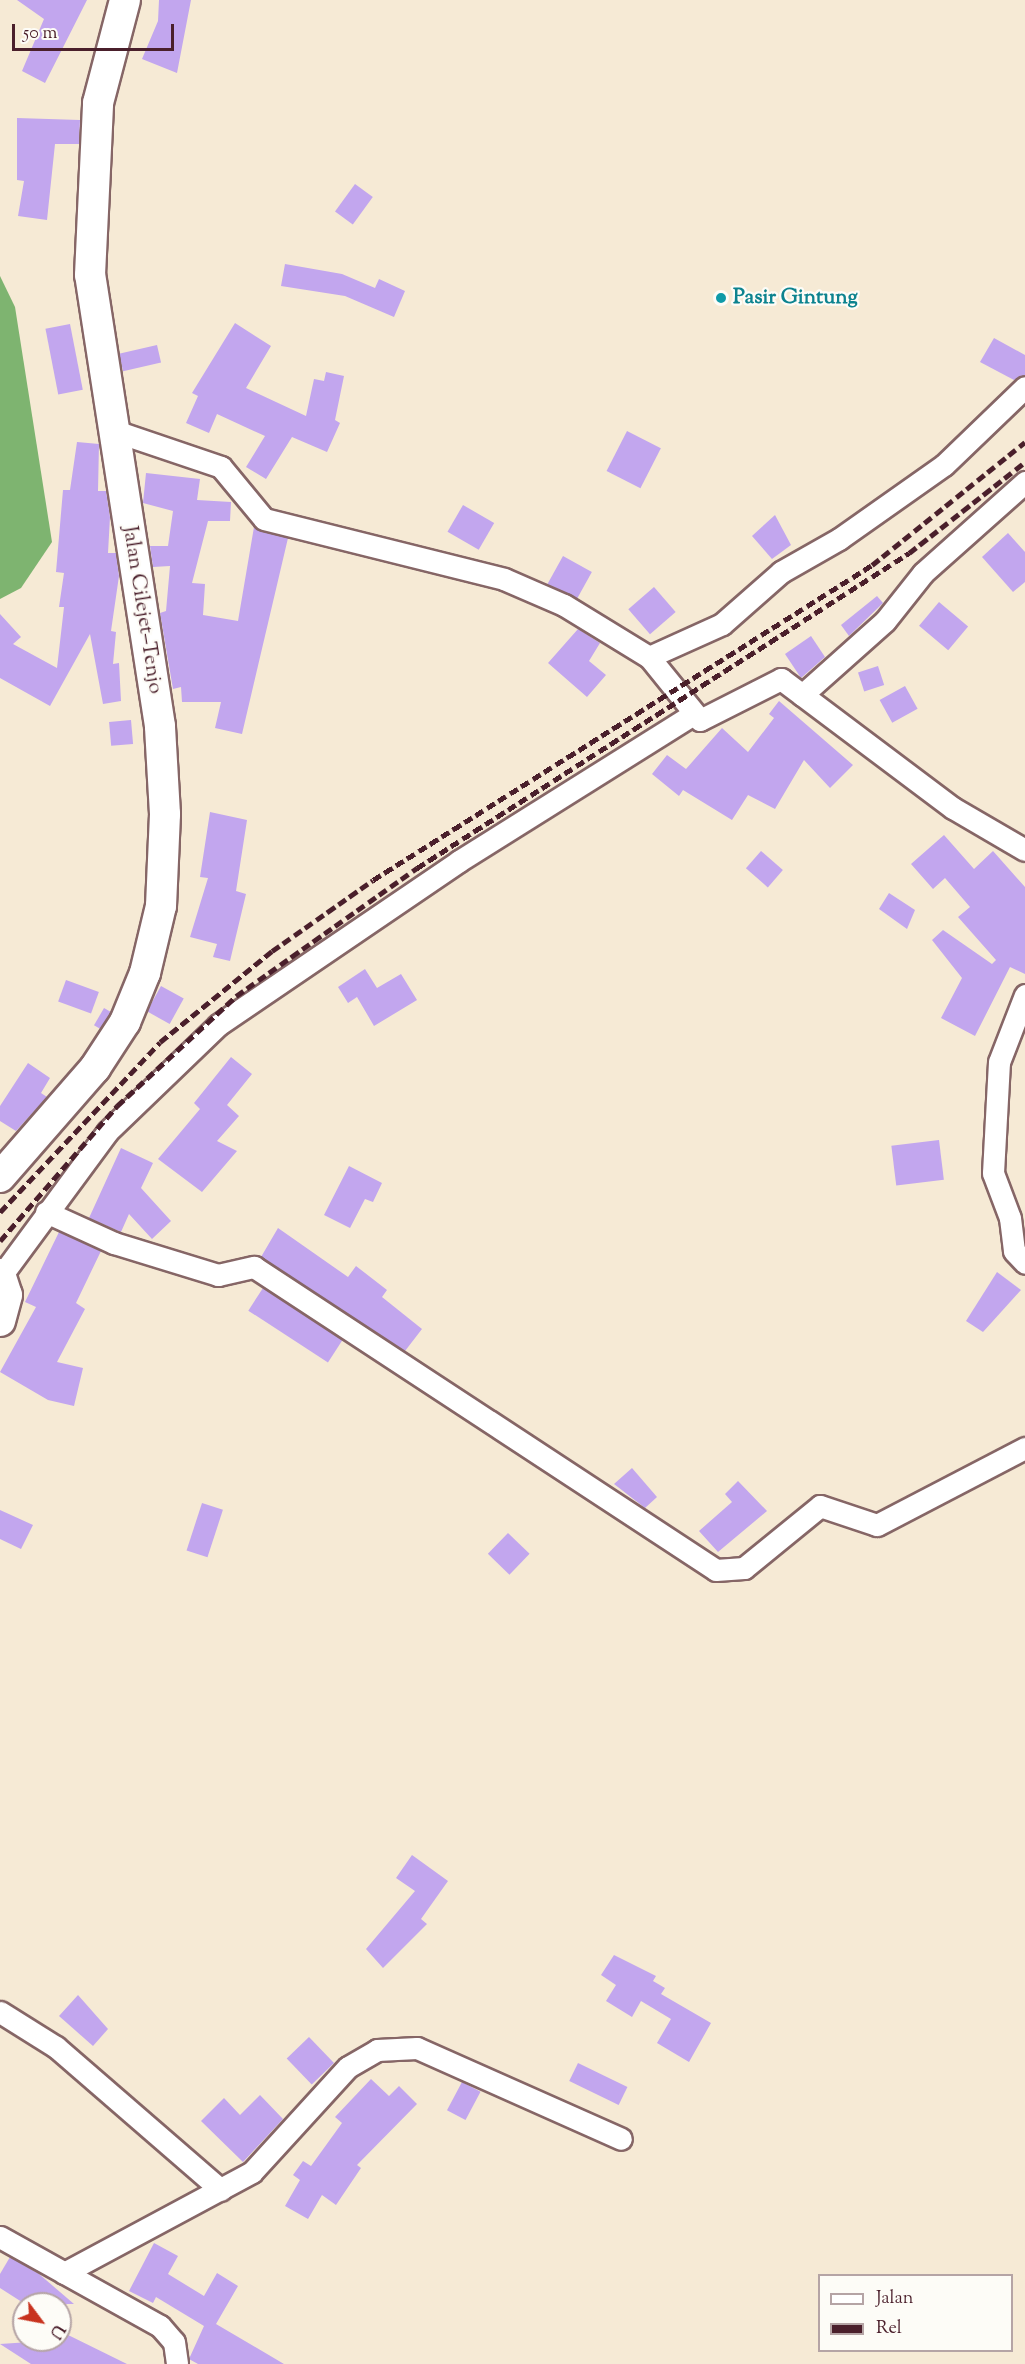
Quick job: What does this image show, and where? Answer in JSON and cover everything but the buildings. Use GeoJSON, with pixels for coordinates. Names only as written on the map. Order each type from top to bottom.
{"type":"FeatureCollection","features":[{"type":"Feature","properties":{"kind":"main road","name":"Jalan Cilejet–Tenjo"},"geometry":{"type":"LineString","coordinates":[[0,1177],[95,1068],[125,1022],[145,973],[161,906],[165,814],[160,726],[112,430],[90,275],[92,163],[105,62],[124,0]]}},
{"type":"Feature","properties":{"kind":"main road"},"geometry":{"type":"LineString","coordinates":[[0,1275],[7,1295],[0,1321]]}},
{"type":"Feature","properties":{"kind":"street"},"geometry":{"type":"LineString","coordinates":[[649,657],[722,624],[781,572],[839,539],[944,465],[1025,387]]}},
{"type":"Feature","properties":{"kind":"street"},"geometry":{"type":"LineString","coordinates":[[112,430],[221,468],[264,519],[504,579],[604,626],[649,657],[692,715],[707,720],[782,679],[953,808],[1025,850]]}},
{"type":"Feature","properties":{"kind":"street"},"geometry":{"type":"LineString","coordinates":[[802,695],[881,626],[923,573],[1025,482]]}},
{"type":"Feature","properties":{"kind":"street"},"geometry":{"type":"LineString","coordinates":[[0,1275],[46,1212],[130,1106],[218,1025],[459,861],[692,715]]}},
{"type":"Feature","properties":{"kind":"street"},"geometry":{"type":"LineString","coordinates":[[1025,995],[999,1062],[993,1173],[1010,1218],[1014,1251],[1025,1263]]}},
{"type":"Feature","properties":{"kind":"street"},"geometry":{"type":"LineString","coordinates":[[46,1212],[114,1243],[218,1275],[254,1267],[717,1570],[744,1568],[820,1506],[877,1525],[1025,1448]]}},
{"type":"Feature","properties":{"kind":"street"},"geometry":{"type":"LineString","coordinates":[[0,2012],[56,2047],[221,2190]]}},
{"type":"Feature","properties":{"kind":"street"},"geometry":{"type":"LineString","coordinates":[[63,2272],[221,2190],[276,2150],[348,2067],[377,2050],[398,2046],[417,2048],[621,2139]]}},
{"type":"Feature","properties":{"kind":"street"},"geometry":{"type":"LineString","coordinates":[[0,2237],[160,2326],[174,2342],[177,2364]]}},
{"type":"Feature","properties":{"kind":"green space"},"geometry":{"type":"Polygon","coordinates":[[[0,276],[15,307],[52,542],[21,588],[0,599],[0,276]]]}},
{"type":"Feature","properties":{"kind":"railway"},"geometry":{"type":"LineString","coordinates":[[0,1212],[160,1042],[272,951],[373,880],[872,565],[1025,442]]}},
{"type":"Feature","properties":{"kind":"railway"},"geometry":{"type":"LineString","coordinates":[[0,1241],[117,1106],[236,996],[417,868],[909,553],[1025,462]]}},
{"type":"Feature","properties":{"kind":"place","name":"Pasir Gintung"},"geometry":{"type":"Point","coordinates":[721,298]}}]}
